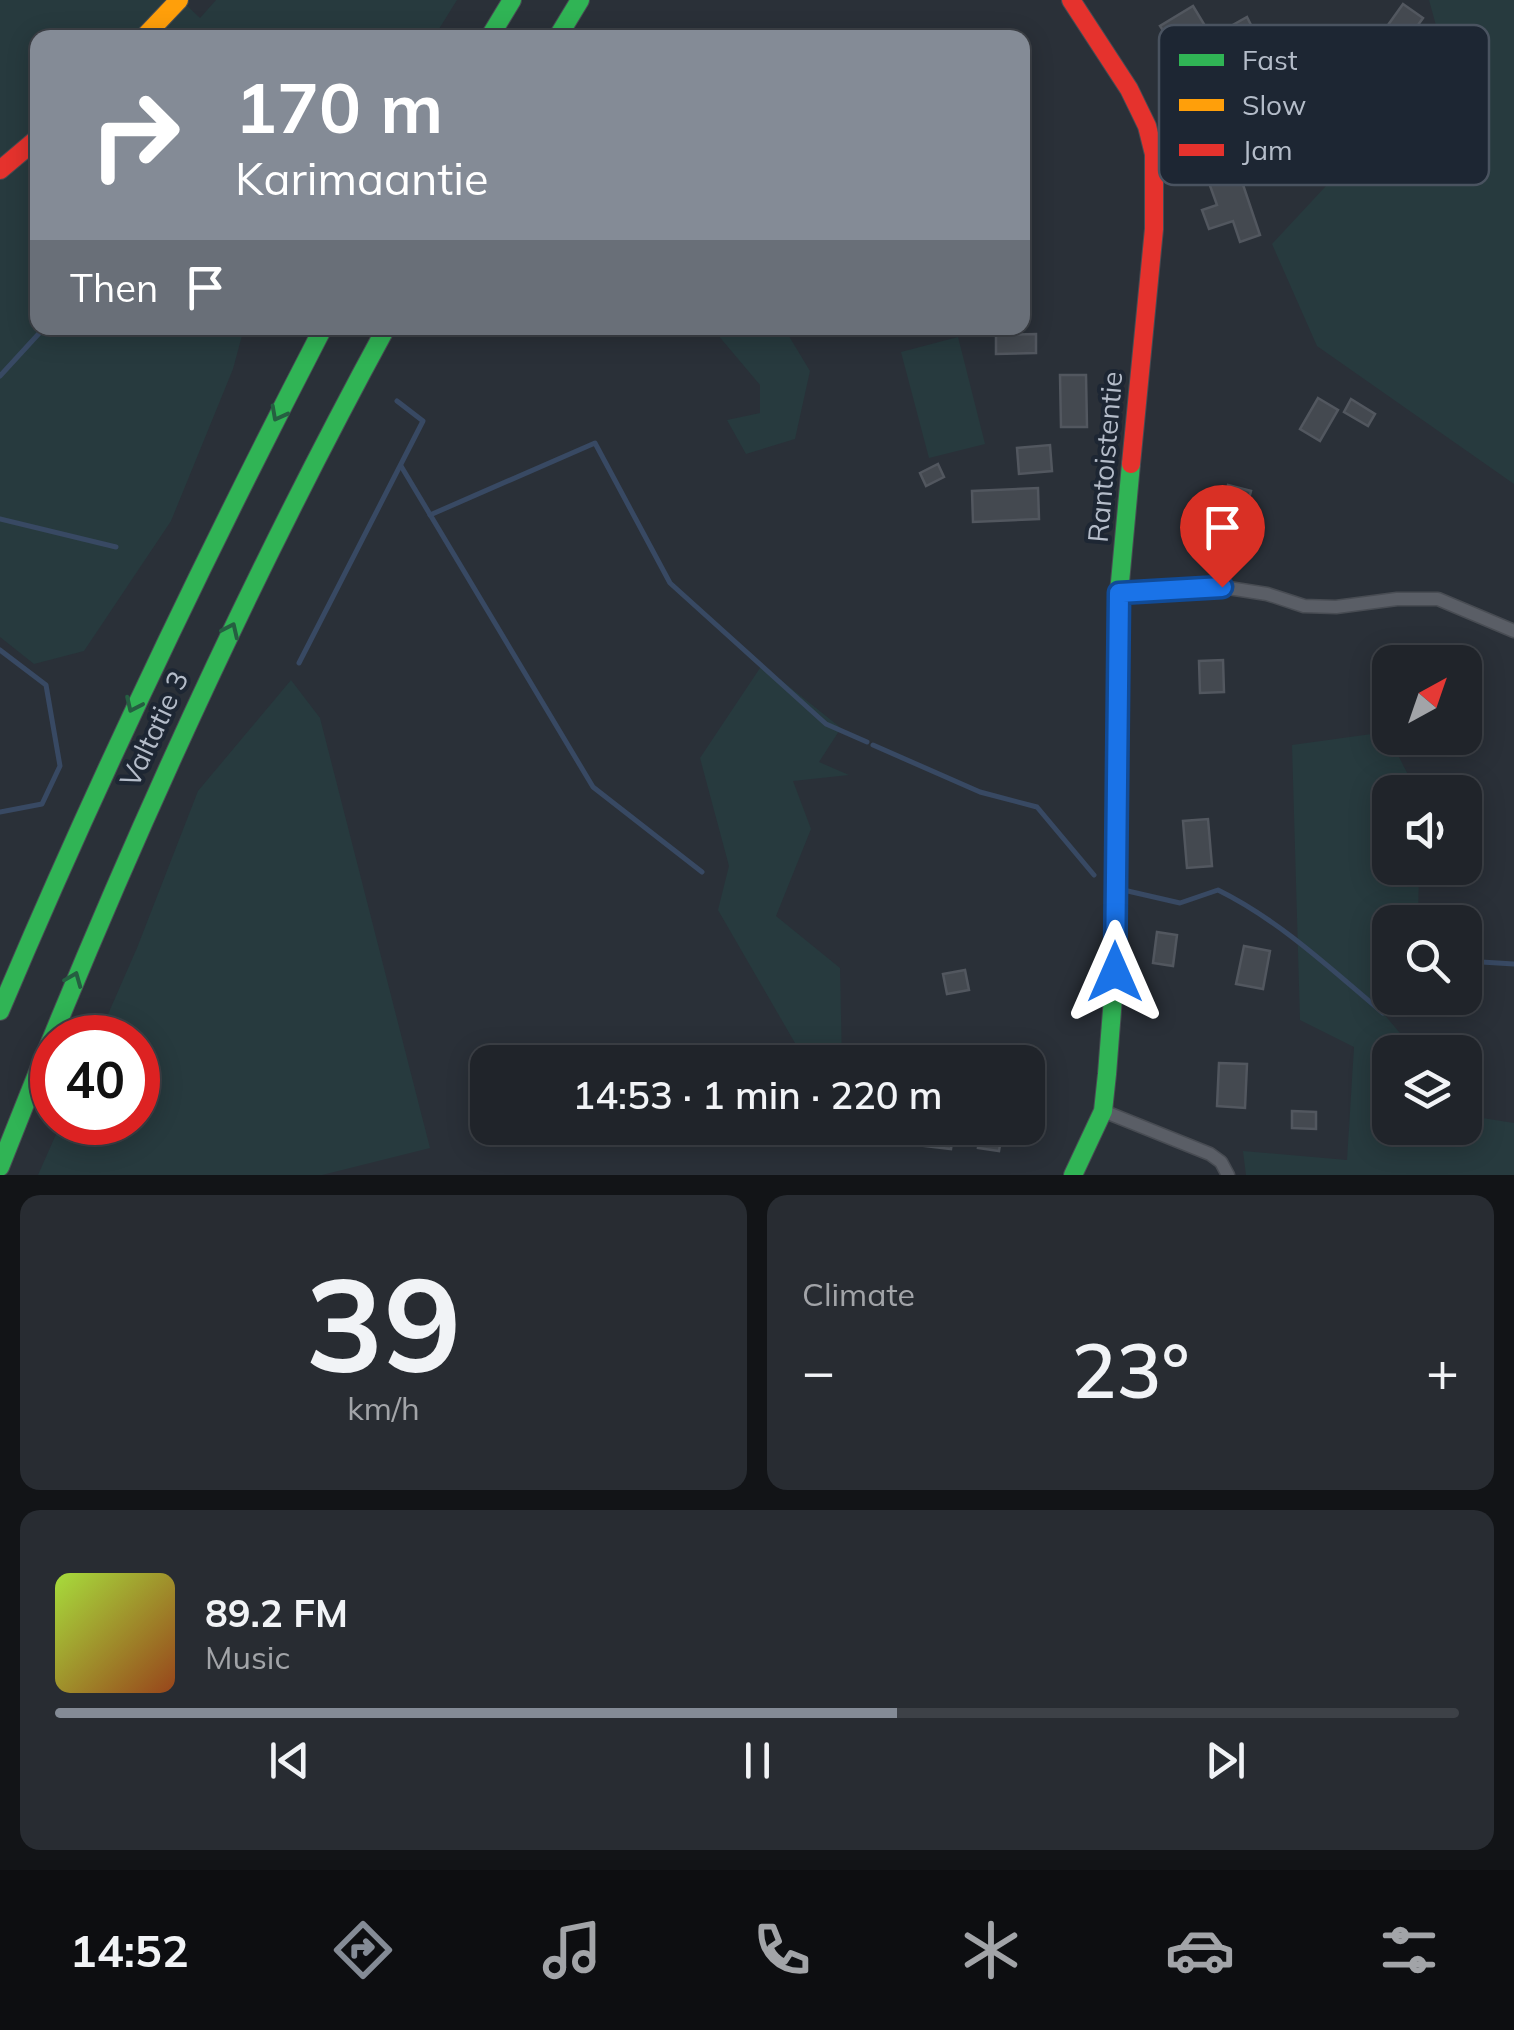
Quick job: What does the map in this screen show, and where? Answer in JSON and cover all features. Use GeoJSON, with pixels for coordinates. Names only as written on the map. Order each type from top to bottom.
{"type":"FeatureCollection","features":[{"type":"Feature","properties":{"kind":"main road"},"geometry":{"type":"LineString","coordinates":[[151,30],[179,0]]}},
{"type":"Feature","properties":{"kind":"main road"},"geometry":{"type":"LineString","coordinates":[[494,30],[512,0]]}},
{"type":"Feature","properties":{"kind":"main road"},"geometry":{"type":"LineString","coordinates":[[562,30],[580,0]]}},
{"type":"Feature","properties":{"kind":"main road","name":"Rantoistentie"},"geometry":{"type":"LineString","coordinates":[[1072,0],[1136,106],[1152,140],[1155,169],[1154,229],[1119,593],[1115,972],[1103,1111],[1073,1175]]}},
{"type":"Feature","properties":{"kind":"main road"},"geometry":{"type":"LineString","coordinates":[[0,170],[30,145]]}},
{"type":"Feature","properties":{"kind":"main road","name":"Valtatie 3"},"geometry":{"type":"LineString","coordinates":[[0,1010],[130,711],[211,542],[319,335]]}},
{"type":"Feature","properties":{"kind":"main road","name":"Valtatie 3"},"geometry":{"type":"LineString","coordinates":[[0,1167],[91,936],[188,722],[259,570],[382,335]]}},
{"type":"Feature","properties":{"kind":"street"},"geometry":{"type":"LineString","coordinates":[[1119,593],[1222,587],[1267,594],[1304,606],[1397,598],[1438,599],[1514,631]]}},
{"type":"Feature","properties":{"kind":"street"},"geometry":{"type":"LineString","coordinates":[[1103,1111],[1210,1154],[1222,1162],[1228,1175]]}},
{"type":"Feature","properties":{"kind":"green space"},"geometry":{"type":"Polygon","coordinates":[[[0,0],[181,0],[200,18],[216,0],[457,0],[438,30],[30,30],[30,335],[242,335],[233,369],[171,521],[84,651],[34,664],[0,637],[0,0]]]}},
{"type":"Feature","properties":{"kind":"green space"},"geometry":{"type":"Polygon","coordinates":[[[1429,0],[1514,0],[1514,484],[1317,346],[1272,244],[1327,185],[1489,185],[1489,25],[1436,25],[1429,0]]]}},
{"type":"Feature","properties":{"kind":"green space"},"geometry":{"type":"Polygon","coordinates":[[[718,335],[788,335],[810,371],[795,439],[746,454],[727,420],[760,413],[760,385],[718,335]]]}},
{"type":"Feature","properties":{"kind":"green space"},"geometry":{"type":"Polygon","coordinates":[[[958,337],[985,444],[929,458],[901,352],[958,337]]]}},
{"type":"Feature","properties":{"kind":"green space"},"geometry":{"type":"Polygon","coordinates":[[[762,665],[841,728],[819,762],[849,775],[793,781],[811,829],[776,916],[840,968],[842,1045],[796,1045],[718,910],[729,866],[700,758],[762,665]]]}},
{"type":"Feature","properties":{"kind":"green space"},"geometry":{"type":"Polygon","coordinates":[[[291,680],[320,718],[430,1148],[322,1175],[38,1175],[51,1145],[160,1145],[160,1015],[108,1015],[198,791],[291,680]]]}},
{"type":"Feature","properties":{"kind":"green space"},"geometry":{"type":"Polygon","coordinates":[[[1372,734],[1372,755],[1398,755],[1408,775],[1372,775],[1372,885],[1419,885],[1418,905],[1372,905],[1372,1015],[1385,1015],[1402,1035],[1372,1035],[1372,1145],[1482,1145],[1482,1118],[1514,1123],[1514,1175],[1246,1175],[1243,1151],[1347,1160],[1354,1047],[1300,1020],[1292,745],[1372,734]]]}},
{"type":"Feature","properties":{"kind":"building"},"geometry":{"type":"Polygon","coordinates":[[[1403,4],[1423,18],[1418,25],[1388,25],[1403,4]]]}},
{"type":"Feature","properties":{"kind":"building"},"geometry":{"type":"Polygon","coordinates":[[[1193,6],[1205,25],[1162,25],[1193,6]]]}},
{"type":"Feature","properties":{"kind":"building"},"geometry":{"type":"Polygon","coordinates":[[[1247,17],[1251,25],[1233,25],[1247,17]]]}},
{"type":"Feature","properties":{"kind":"building"},"geometry":{"type":"Polygon","coordinates":[[[1210,185],[1243,185],[1260,235],[1240,242],[1233,221],[1209,229],[1202,210],[1217,205],[1210,185]]]}},
{"type":"Feature","properties":{"kind":"building"},"geometry":{"type":"Polygon","coordinates":[[[1036,334],[1036,353],[996,354],[996,335],[1036,334]]]}},
{"type":"Feature","properties":{"kind":"building"},"geometry":{"type":"Polygon","coordinates":[[[1060,375],[1086,375],[1087,427],[1061,427],[1060,375]]]}},
{"type":"Feature","properties":{"kind":"building"},"geometry":{"type":"Polygon","coordinates":[[[1318,398],[1338,410],[1320,441],[1300,429],[1318,398]]]}},
{"type":"Feature","properties":{"kind":"building"},"geometry":{"type":"Polygon","coordinates":[[[1351,399],[1375,414],[1368,426],[1344,412],[1351,399]]]}},
{"type":"Feature","properties":{"kind":"building"},"geometry":{"type":"Polygon","coordinates":[[[1050,445],[1052,471],[1019,474],[1017,448],[1050,445]]]}},
{"type":"Feature","properties":{"kind":"building"},"geometry":{"type":"Polygon","coordinates":[[[938,464],[944,477],[926,486],[920,473],[938,464]]]}},
{"type":"Feature","properties":{"kind":"building"},"geometry":{"type":"Polygon","coordinates":[[[1228,485],[1251,491],[1240,534],[1217,528],[1228,485]]]}},
{"type":"Feature","properties":{"kind":"building"},"geometry":{"type":"Polygon","coordinates":[[[1038,488],[1039,519],[973,522],[972,491],[1038,488]]]}},
{"type":"Feature","properties":{"kind":"building"},"geometry":{"type":"Polygon","coordinates":[[[1223,660],[1224,692],[1200,693],[1199,661],[1223,660]]]}},
{"type":"Feature","properties":{"kind":"building"},"geometry":{"type":"Polygon","coordinates":[[[1208,819],[1212,866],[1187,868],[1183,821],[1208,819]]]}},
{"type":"Feature","properties":{"kind":"building"},"geometry":{"type":"Polygon","coordinates":[[[1157,932],[1177,935],[1173,966],[1153,963],[1157,932]]]}},
{"type":"Feature","properties":{"kind":"building"},"geometry":{"type":"Polygon","coordinates":[[[1244,946],[1270,951],[1263,989],[1236,984],[1244,946]]]}},
{"type":"Feature","properties":{"kind":"building"},"geometry":{"type":"Polygon","coordinates":[[[965,970],[969,990],[947,994],[943,974],[965,970]]]}},
{"type":"Feature","properties":{"kind":"building"},"geometry":{"type":"Polygon","coordinates":[[[1219,1063],[1247,1064],[1245,1108],[1217,1106],[1219,1063]]]}},
{"type":"Feature","properties":{"kind":"building"},"geometry":{"type":"Polygon","coordinates":[[[1292,1111],[1316,1112],[1316,1129],[1292,1128],[1292,1111]]]}},
{"type":"Feature","properties":{"kind":"building"},"geometry":{"type":"Polygon","coordinates":[[[924,1145],[952,1145],[951,1149],[924,1145]]]}},
{"type":"Feature","properties":{"kind":"building"},"geometry":{"type":"Polygon","coordinates":[[[978,1145],[1000,1145],[999,1151],[978,1148],[978,1145]]]}},
{"type":"Feature","properties":{"kind":"waterway"},"geometry":{"type":"LineString","coordinates":[[0,376],[38,335]]}},
{"type":"Feature","properties":{"kind":"waterway"},"geometry":{"type":"LineString","coordinates":[[299,663],[423,421],[397,401]]}},
{"type":"Feature","properties":{"kind":"waterway"},"geometry":{"type":"LineString","coordinates":[[430,515],[595,443],[670,583],[826,724],[867,742]]}},
{"type":"Feature","properties":{"kind":"waterway"},"geometry":{"type":"LineString","coordinates":[[401,466],[593,787],[702,872]]}},
{"type":"Feature","properties":{"kind":"waterway"},"geometry":{"type":"LineString","coordinates":[[0,519],[116,547]]}},
{"type":"Feature","properties":{"kind":"waterway"},"geometry":{"type":"LineString","coordinates":[[0,650],[46,685],[60,766],[42,804],[0,812]]}},
{"type":"Feature","properties":{"kind":"waterway"},"geometry":{"type":"LineString","coordinates":[[873,745],[980,792],[1037,807],[1094,875]]}},
{"type":"Feature","properties":{"kind":"waterway"},"geometry":{"type":"LineString","coordinates":[[1119,889],[1180,903],[1218,890],[1283,930],[1372,1004]]}},
{"type":"Feature","properties":{"kind":"waterway"},"geometry":{"type":"LineString","coordinates":[[1482,962],[1514,964]]}},
{"type":"Feature","properties":{"kind":"traffic: fast"},"geometry":{"type":"LineString","coordinates":[[494,30],[512,0]]}},
{"type":"Feature","properties":{"kind":"traffic: fast"},"geometry":{"type":"LineString","coordinates":[[562,30],[580,0]]}},
{"type":"Feature","properties":{"kind":"traffic: fast"},"geometry":{"type":"LineString","coordinates":[[0,1011],[155,666],[319,335]]}},
{"type":"Feature","properties":{"kind":"traffic: fast"},"geometry":{"type":"LineString","coordinates":[[0,1167],[87,953],[180,742],[279,533],[382,335]]}},
{"type":"Feature","properties":{"kind":"traffic: fast"},"geometry":{"type":"LineString","coordinates":[[1073,1175],[1103,1111],[1107,1074],[1115,972],[1119,593],[1131,464]]}},
{"type":"Feature","properties":{"kind":"traffic: slow"},"geometry":{"type":"LineString","coordinates":[[151,30],[179,0]]}},
{"type":"Feature","properties":{"kind":"traffic: jam"},"geometry":{"type":"LineString","coordinates":[[1071,0],[1129,89],[1147,126],[1154,154],[1154,229],[1131,464]]}},
{"type":"Feature","properties":{"kind":"traffic: jam"},"geometry":{"type":"LineString","coordinates":[[0,170],[30,145]]}},
{"type":"Feature","properties":{"kind":"route"},"geometry":{"type":"LineString","coordinates":[[1115,972],[1119,593],[1222,587]]}}]}
